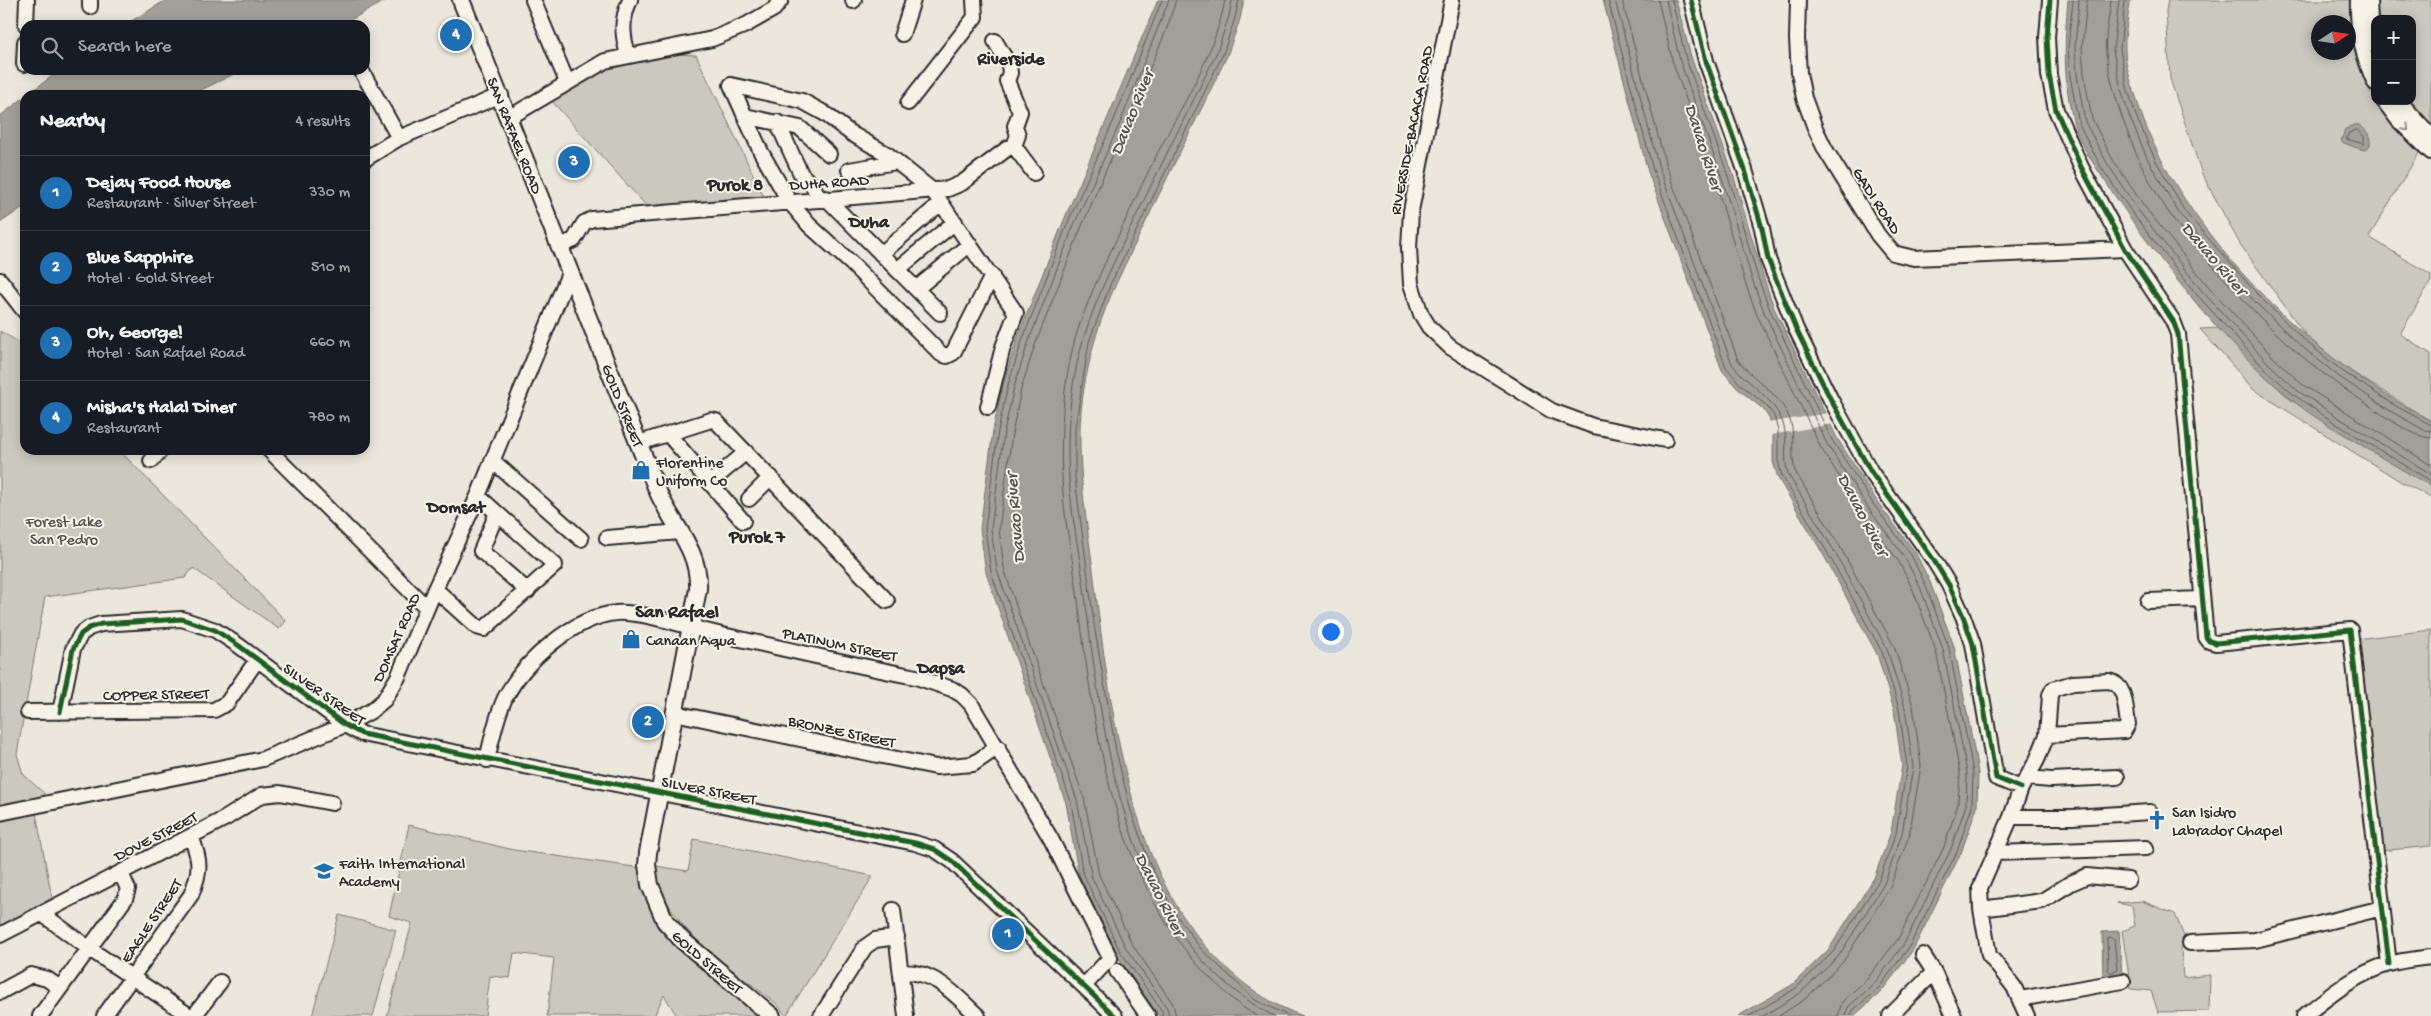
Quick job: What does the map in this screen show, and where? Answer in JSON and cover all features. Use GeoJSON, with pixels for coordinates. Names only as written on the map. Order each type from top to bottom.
{"type":"FeatureCollection","features":[{"type":"Feature","properties":{"kind":"main road","name":"SAN RAFAEL ROAD"},"geometry":{"type":"LineString","coordinates":[[462,0],[570,271]]}},
{"type":"Feature","properties":{"kind":"main road","name":"GOLD STREET"},"geometry":{"type":"LineString","coordinates":[[570,271],[663,503],[692,552],[698,568],[698,589],[647,865],[650,885],[660,914],[682,940],[772,1016]]}},
{"type":"Feature","properties":{"kind":"street"},"geometry":{"type":"LineString","coordinates":[[26,20],[27,0]]}},
{"type":"Feature","properties":{"kind":"street"},"geometry":{"type":"LineString","coordinates":[[533,0],[567,82]]}},
{"type":"Feature","properties":{"kind":"street"},"geometry":{"type":"LineString","coordinates":[[628,54],[622,34],[624,14],[630,0]]}},
{"type":"Feature","properties":{"kind":"street"},"geometry":{"type":"LineString","coordinates":[[510,117],[605,60],[712,39],[754,21],[774,9],[781,0]]}},
{"type":"Feature","properties":{"kind":"street"},"geometry":{"type":"LineString","coordinates":[[902,34],[914,0]]}},
{"type":"Feature","properties":{"kind":"street"},"geometry":{"type":"LineString","coordinates":[[908,103],[975,17],[974,0]]}},
{"type":"Feature","properties":{"kind":"street","name":"RIVERSIDE-BACACA ROAD"},"geometry":{"type":"LineString","coordinates":[[1452,0],[1411,211],[1411,284],[1421,314],[1429,327],[1450,347],[1552,411],[1593,426],[1665,440]]}},
{"type":"Feature","properties":{"kind":"street"},"geometry":{"type":"LineString","coordinates":[[1691,0],[1706,61],[1745,170],[1779,290],[1831,400],[1871,472],[1934,559],[1949,585],[1973,644],[1996,778],[2024,783],[2117,777]]}},
{"type":"Feature","properties":{"kind":"street","name":"GADI ROAD"},"geometry":{"type":"LineString","coordinates":[[1798,0],[1797,39],[1800,73],[1809,113],[1830,156],[1878,236],[1893,253],[1914,258],[2125,249]]}},
{"type":"Feature","properties":{"kind":"street"},"geometry":{"type":"LineString","coordinates":[[2050,0],[2047,37],[2049,75],[2056,110],[2081,167],[2125,249],[2173,321],[2178,334],[2204,633],[2212,643],[2350,630],[2389,964]]}},
{"type":"Feature","properties":{"kind":"street"},"geometry":{"type":"LineString","coordinates":[[2358,0],[2357,15],[2362,47],[2371,72]]}},
{"type":"Feature","properties":{"kind":"street"},"geometry":{"type":"LineString","coordinates":[[2370,0],[2371,26]]}},
{"type":"Feature","properties":{"kind":"street"},"geometry":{"type":"LineString","coordinates":[[995,41],[1009,65],[1010,73],[1007,77],[1020,112],[1015,126],[1018,135],[1014,146],[1034,173]]}},
{"type":"Feature","properties":{"kind":"street"},"geometry":{"type":"LineString","coordinates":[[364,75],[399,138]]}},
{"type":"Feature","properties":{"kind":"street"},"geometry":{"type":"LineString","coordinates":[[988,406],[1003,347],[1016,316],[1014,308],[955,222],[933,191],[896,162],[802,101],[731,85],[778,184],[789,202],[809,225],[851,263],[944,356],[953,353],[992,276]]}},
{"type":"Feature","properties":{"kind":"street"},"geometry":{"type":"LineString","coordinates":[[370,156],[399,138],[500,95]]}},
{"type":"Feature","properties":{"kind":"street"},"geometry":{"type":"LineString","coordinates":[[2387,105],[2399,121],[2431,152]]}},
{"type":"Feature","properties":{"kind":"street"},"geometry":{"type":"LineString","coordinates":[[2403,105],[2431,136]]}},
{"type":"Feature","properties":{"kind":"street"},"geometry":{"type":"LineString","coordinates":[[745,116],[800,128],[829,154]]}},
{"type":"Feature","properties":{"kind":"street"},"geometry":{"type":"LineString","coordinates":[[777,122],[801,174],[823,199],[940,313]]}},
{"type":"Feature","properties":{"kind":"street","name":"DUHA ROAD"},"geometry":{"type":"LineString","coordinates":[[560,246],[574,240],[584,224],[592,219],[933,191],[958,185],[1008,148],[1014,146]]}},
{"type":"Feature","properties":{"kind":"street"},"geometry":{"type":"LineString","coordinates":[[849,170],[896,162]]}},
{"type":"Feature","properties":{"kind":"street"},"geometry":{"type":"LineString","coordinates":[[881,254],[941,203]]}},
{"type":"Feature","properties":{"kind":"street"},"geometry":{"type":"LineString","coordinates":[[897,270],[955,222]]}},
{"type":"Feature","properties":{"kind":"street"},"geometry":{"type":"LineString","coordinates":[[916,289],[970,244]]}},
{"type":"Feature","properties":{"kind":"street","name":"DOMSAT ROAD"},"geometry":{"type":"LineString","coordinates":[[0,813],[251,762],[296,746],[345,725],[378,706],[388,696],[478,496],[570,271]]}},
{"type":"Feature","properties":{"kind":"street"},"geometry":{"type":"LineString","coordinates":[[0,280],[20,306]]}},
{"type":"Feature","properties":{"kind":"street"},"geometry":{"type":"LineString","coordinates":[[639,443],[714,420],[771,477],[886,601]]}},
{"type":"Feature","properties":{"kind":"street"},"geometry":{"type":"LineString","coordinates":[[668,434],[743,521]]}},
{"type":"Feature","properties":{"kind":"street"},"geometry":{"type":"LineString","coordinates":[[711,482],[746,452]]}},
{"type":"Feature","properties":{"kind":"street"},"geometry":{"type":"LineString","coordinates":[[151,461],[156,455]]}},
{"type":"Feature","properties":{"kind":"street"},"geometry":{"type":"LineString","coordinates":[[274,455],[427,608]]}},
{"type":"Feature","properties":{"kind":"street"},"geometry":{"type":"LineString","coordinates":[[493,461],[581,539]]}},
{"type":"Feature","properties":{"kind":"street"},"geometry":{"type":"LineString","coordinates":[[750,499],[771,477]]}},
{"type":"Feature","properties":{"kind":"street"},"geometry":{"type":"LineString","coordinates":[[435,589],[482,629],[486,628],[555,565],[478,496]]}},
{"type":"Feature","properties":{"kind":"street"},"geometry":{"type":"LineString","coordinates":[[497,513],[481,551],[528,590]]}},
{"type":"Feature","properties":{"kind":"street"},"geometry":{"type":"LineString","coordinates":[[607,538],[680,532]]}},
{"type":"Feature","properties":{"kind":"street"},"geometry":{"type":"LineString","coordinates":[[2148,601],[2201,599]]}},
{"type":"Feature","properties":{"kind":"street","name":"PLATINUM STREET"},"geometry":{"type":"LineString","coordinates":[[487,760],[498,718],[506,698],[518,679],[535,660],[566,632],[582,622],[616,613],[650,617],[691,628],[916,677],[952,689],[971,704],[998,747],[1052,839],[1110,958],[1084,986]]}},
{"type":"Feature","properties":{"kind":"street"},"geometry":{"type":"LineString","coordinates":[[60,712],[76,641],[89,628],[101,624],[182,619],[215,630],[257,660]]}},
{"type":"Feature","properties":{"kind":"street","name":"SILVER STREET"},"geometry":{"type":"LineString","coordinates":[[257,660],[345,725],[362,734],[380,740],[659,792],[915,843],[934,849],[957,865],[1115,1016]]}},
{"type":"Feature","properties":{"kind":"street","name":"COPPER STREET"},"geometry":{"type":"LineString","coordinates":[[28,712],[214,710],[227,703],[257,660]]}},
{"type":"Feature","properties":{"kind":"street"},"geometry":{"type":"LineString","coordinates":[[2027,1016],[2014,987],[1989,955],[1980,909],[1980,888],[2024,783],[2047,735],[2052,689],[2074,683],[2109,681],[2115,682],[2122,690],[2128,724],[2124,731],[2047,735]]}},
{"type":"Feature","properties":{"kind":"street","name":"BRONZE STREET"},"geometry":{"type":"LineString","coordinates":[[674,712],[936,767],[973,764],[998,747]]}},
{"type":"Feature","properties":{"kind":"street","name":"DOVE STREET"},"geometry":{"type":"LineString","coordinates":[[0,935],[268,794],[280,793],[332,803]]}},
{"type":"Feature","properties":{"kind":"street"},"geometry":{"type":"LineString","coordinates":[[2011,817],[2065,818],[2150,812]]}},
{"type":"Feature","properties":{"kind":"street","name":"EAGLE STREET"},"geometry":{"type":"LineString","coordinates":[[104,1016],[191,895],[197,879],[200,862],[191,836]]}},
{"type":"Feature","properties":{"kind":"street"},"geometry":{"type":"LineString","coordinates":[[1995,852],[2146,848]]}},
{"type":"Feature","properties":{"kind":"street"},"geometry":{"type":"LineString","coordinates":[[40,1016],[91,950],[128,894],[121,873]]}},
{"type":"Feature","properties":{"kind":"street"},"geometry":{"type":"LineString","coordinates":[[1980,909],[2042,901],[2071,883],[2087,876],[2128,880]]}},
{"type":"Feature","properties":{"kind":"street"},"geometry":{"type":"LineString","coordinates":[[2190,943],[2255,940],[2382,908]]}},
{"type":"Feature","properties":{"kind":"street"},"geometry":{"type":"LineString","coordinates":[[893,910],[906,1016]]}},
{"type":"Feature","properties":{"kind":"street"},"geometry":{"type":"LineString","coordinates":[[41,913],[91,950],[190,1016]]}},
{"type":"Feature","properties":{"kind":"street"},"geometry":{"type":"LineString","coordinates":[[820,1016],[864,947],[875,940],[896,936]]}},
{"type":"Feature","properties":{"kind":"street"},"geometry":{"type":"LineString","coordinates":[[1923,955],[1934,972],[1954,1016]]}},
{"type":"Feature","properties":{"kind":"street"},"geometry":{"type":"LineString","coordinates":[[2304,1016],[2358,978],[2389,964],[2431,957]]}},
{"type":"Feature","properties":{"kind":"street"},"geometry":{"type":"LineString","coordinates":[[1117,971],[1148,1016]]}},
{"type":"Feature","properties":{"kind":"street"},"geometry":{"type":"LineString","coordinates":[[901,972],[917,972],[932,977],[978,1016]]}},
{"type":"Feature","properties":{"kind":"street"},"geometry":{"type":"LineString","coordinates":[[1894,1014],[1934,972]]}},
{"type":"Feature","properties":{"kind":"street"},"geometry":{"type":"LineString","coordinates":[[0,992],[31,975],[47,979],[60,988]]}},
{"type":"Feature","properties":{"kind":"street"},"geometry":{"type":"LineString","coordinates":[[2020,999],[2123,981]]}},
{"type":"Feature","properties":{"kind":"street"},"geometry":{"type":"LineString","coordinates":[[194,1016],[220,982]]}},
{"type":"Feature","properties":{"kind":"green space"},"geometry":{"type":"Polygon","coordinates":[[[2168,0],[2350,0],[2351,15],[2311,15],[2311,60],[2356,60],[2356,54],[2359,66],[2371,91],[2371,105],[2379,105],[2419,153],[2369,237],[2431,275],[2431,281],[2400,334],[2431,354],[2431,421],[2344,367],[2307,337],[2240,244],[2202,174],[2170,79],[2166,11],[2168,0]]]}},
{"type":"Feature","properties":{"kind":"green space"},"geometry":{"type":"Polygon","coordinates":[[[2377,0],[2431,0],[2431,125],[2413,105],[2416,105],[2416,15],[2378,15],[2377,0]]]}},
{"type":"Feature","properties":{"kind":"green space"},"geometry":{"type":"Polygon","coordinates":[[[676,54],[696,55],[764,197],[649,209],[550,99],[605,68],[676,54]]]}},
{"type":"Feature","properties":{"kind":"green space"},"geometry":{"type":"Polygon","coordinates":[[[2220,328],[2261,372],[2291,400],[2431,486],[2431,497],[2403,483],[2254,390],[2200,329],[2220,328]]]}},
{"type":"Feature","properties":{"kind":"green space","name":"Forest Lake San Pedro"},"geometry":{"type":"Polygon","coordinates":[[[0,331],[20,343],[20,455],[124,455],[286,621],[279,629],[193,568],[185,578],[45,597],[17,754],[23,774],[48,797],[0,807],[0,331]]]}},
{"type":"Feature","properties":{"kind":"green space"},"geometry":{"type":"Polygon","coordinates":[[[2431,630],[2431,846],[2380,851],[2356,639],[2431,630]]]}},
{"type":"Feature","properties":{"kind":"green space"},"geometry":{"type":"Polygon","coordinates":[[[36,813],[52,898],[0,928],[0,820],[36,813]]]}},
{"type":"Feature","properties":{"kind":"green space"},"geometry":{"type":"Polygon","coordinates":[[[409,825],[514,850],[641,868],[647,899],[660,925],[762,1016],[677,1016],[664,995],[654,1016],[547,1016],[554,958],[514,953],[510,978],[490,976],[485,1016],[387,1016],[412,923],[389,916],[409,825]]]}},
{"type":"Feature","properties":{"kind":"green space"},"geometry":{"type":"Polygon","coordinates":[[[694,839],[873,876],[786,1016],[777,1004],[702,945],[671,909],[661,888],[656,866],[688,871],[694,839]]]}},
{"type":"Feature","properties":{"kind":"green space"},"geometry":{"type":"Polygon","coordinates":[[[2142,901],[2175,914],[2186,941],[2181,949],[2183,978],[2210,975],[2209,1011],[2158,1012],[2151,991],[2131,989],[2122,931],[2135,926],[2132,906],[2117,903],[2142,901]]]}},
{"type":"Feature","properties":{"kind":"green space"},"geometry":{"type":"Polygon","coordinates":[[[339,915],[396,930],[373,1016],[312,1016],[339,915]]]}},
{"type":"Feature","properties":{"kind":"water"},"geometry":{"type":"Polygon","coordinates":[[[166,0],[387,0],[350,20],[133,20],[166,0]]]}},
{"type":"Feature","properties":{"kind":"water","name":"Davao River"},"geometry":{"type":"Polygon","coordinates":[[[1158,0],[1244,0],[1240,19],[1227,56],[1112,292],[1101,319],[1088,368],[1081,411],[1082,484],[1104,655],[1111,700],[1130,791],[1143,834],[1159,874],[1191,927],[1232,974],[1266,998],[1303,1016],[1159,1016],[1116,954],[1082,882],[1078,871],[1066,803],[986,573],[980,529],[993,430],[1003,384],[1017,339],[1064,220],[1158,0]]]}},
{"type":"Feature","properties":{"kind":"water","name":"Davao River"},"geometry":{"type":"Polygon","coordinates":[[[1603,0],[1676,0],[1691,57],[1733,174],[1774,308],[1837,438],[1878,503],[1915,552],[1930,582],[1954,646],[1978,773],[1977,807],[1961,853],[1913,950],[1881,992],[1854,1016],[1738,1016],[1792,985],[1829,949],[1874,878],[1891,832],[1902,766],[1894,710],[1877,654],[1823,554],[1778,478],[1773,462],[1773,432],[1769,418],[1763,409],[1737,388],[1722,370],[1648,172],[1603,0]]]}},
{"type":"Feature","properties":{"kind":"water","name":"Davao River"},"geometry":{"type":"Polygon","coordinates":[[[2068,0],[2130,0],[2125,43],[2127,67],[2150,135],[2169,173],[2192,210],[2219,247],[2280,312],[2312,341],[2354,374],[2431,421],[2431,486],[2319,420],[2290,398],[2241,353],[2218,328],[2152,247],[2091,159],[2074,124],[2070,108],[2065,62],[2068,0]]]}},
{"type":"Feature","properties":{"kind":"water"},"geometry":{"type":"Polygon","coordinates":[[[53,75],[232,75],[201,90],[34,90],[53,75]]]}},
{"type":"Feature","properties":{"kind":"water"},"geometry":{"type":"Polygon","coordinates":[[[20,101],[20,209],[0,223],[0,116],[20,101]]]}},
{"type":"Feature","properties":{"kind":"water"},"geometry":{"type":"Polygon","coordinates":[[[2358,125],[2369,136],[2370,146],[2365,150],[2341,141],[2345,129],[2358,125]]]}},
{"type":"Feature","properties":{"kind":"water"},"geometry":{"type":"Polygon","coordinates":[[[2119,931],[2122,975],[2103,979],[2102,932],[2119,931]]]}},
{"type":"Feature","properties":{"kind":"pier"},"geometry":{"type":"Polygon","coordinates":[[[1828,413],[1833,424],[1771,435],[1768,423],[1828,413]]]}},
{"type":"Feature","properties":{"kind":"cycle path"},"geometry":{"type":"LineString","coordinates":[[1691,0],[1706,61],[1745,170],[1762,228],[1768,259],[1796,329],[1831,400],[1871,472],[1933,559],[1949,585],[1973,644],[1996,778],[2021,788]]}},
{"type":"Feature","properties":{"kind":"cycle path"},"geometry":{"type":"LineString","coordinates":[[2050,0],[2047,37],[2049,75],[2056,110],[2081,167],[2125,249],[2173,321],[2178,334],[2206,637],[2209,641],[2216,643],[2350,630],[2389,964]]}},
{"type":"Feature","properties":{"kind":"cycle path"},"geometry":{"type":"LineString","coordinates":[[60,712],[73,649],[81,634],[89,628],[101,624],[182,619],[215,630],[345,725],[362,734],[915,843],[934,849],[952,861],[1115,1016]]}},
{"type":"Feature","properties":{"kind":"place","name":"Misha's Halal Diner"},"geometry":{"type":"Point","coordinates":[456,35]}},
{"type":"Feature","properties":{"kind":"place","name":"Oh, George!"},"geometry":{"type":"Point","coordinates":[574,162]}},
{"type":"Feature","properties":{"kind":"place","name":"Florentine Uniform Co"},"geometry":{"type":"Point","coordinates":[641,470]}},
{"type":"Feature","properties":{"kind":"place","name":"Canaan Aqua"},"geometry":{"type":"Point","coordinates":[631,639]}},
{"type":"Feature","properties":{"kind":"place","name":"Blue Sapphire"},"geometry":{"type":"Point","coordinates":[648,722]}},
{"type":"Feature","properties":{"kind":"place","name":"San Isidro Labrador Chapel"},"geometry":{"type":"Point","coordinates":[2157,820]}},
{"type":"Feature","properties":{"kind":"place","name":"Faith International Academy"},"geometry":{"type":"Point","coordinates":[324,871]}},
{"type":"Feature","properties":{"kind":"place","name":"Dejay Food House"},"geometry":{"type":"Point","coordinates":[1008,934]}},
{"type":"Feature","properties":{"kind":"district","name":"Riverside"},"geometry":{"type":"Point","coordinates":[1011,58]}},
{"type":"Feature","properties":{"kind":"district","name":"Purok 8"},"geometry":{"type":"Point","coordinates":[735,184]}},
{"type":"Feature","properties":{"kind":"district","name":"Duha"},"geometry":{"type":"Point","coordinates":[869,221]}},
{"type":"Feature","properties":{"kind":"district","name":"Domsat"},"geometry":{"type":"Point","coordinates":[456,506]}},
{"type":"Feature","properties":{"kind":"district","name":"Purok 7"},"geometry":{"type":"Point","coordinates":[757,536]}},
{"type":"Feature","properties":{"kind":"district","name":"San Rafael"},"geometry":{"type":"Point","coordinates":[677,610]}},
{"type":"Feature","properties":{"kind":"district","name":"Dapsa"},"geometry":{"type":"Point","coordinates":[941,667]}}]}
